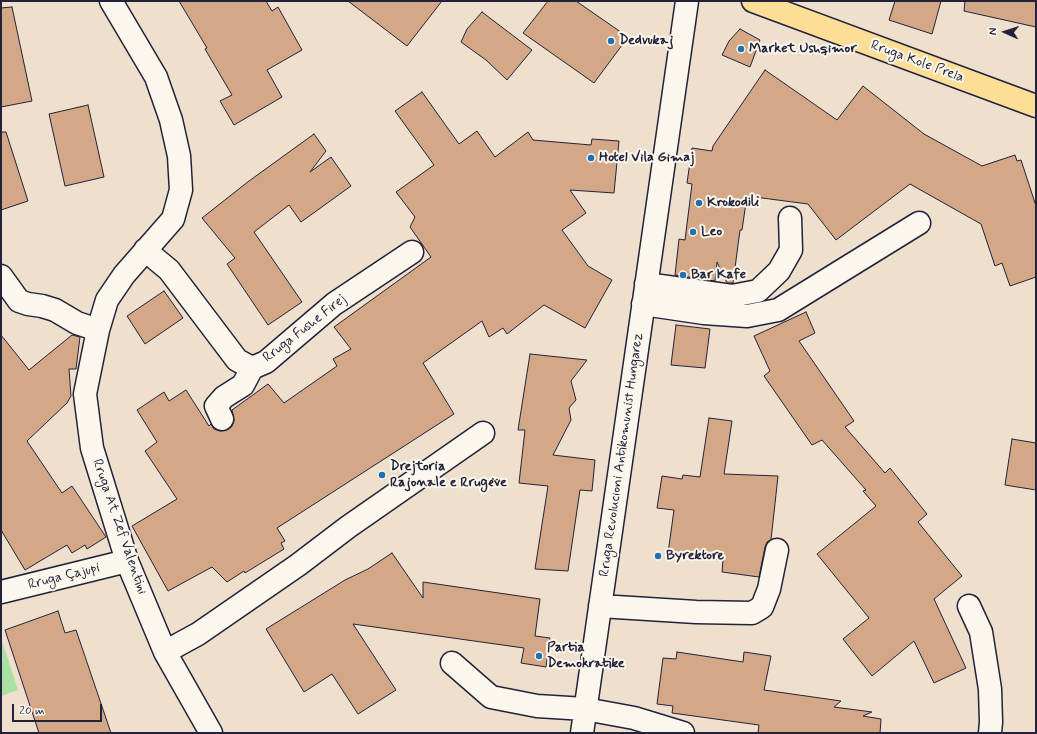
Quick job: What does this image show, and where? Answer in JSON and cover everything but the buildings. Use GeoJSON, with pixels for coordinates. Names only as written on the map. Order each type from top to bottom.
{"type":"FeatureCollection","features":[{"type":"Feature","properties":{"kind":"main road","name":"Rruga Kole Prela"},"geometry":{"type":"LineString","coordinates":[[753,1],[1036,106]]}},
{"type":"Feature","properties":{"kind":"street","name":"Rruga At Zef Valentini"},"geometry":{"type":"LineString","coordinates":[[111,1],[156,77],[171,120],[179,156],[181,190],[173,219],[124,275],[107,300],[98,330],[85,394],[92,448],[127,561],[165,652],[212,733]]}},
{"type":"Feature","properties":{"kind":"street","name":"Rruga Revolucioni Antikomunist Hungarez"},"geometry":{"type":"LineString","coordinates":[[582,733],[687,1]]}},
{"type":"Feature","properties":{"kind":"street"},"geometry":{"type":"LineString","coordinates":[[645,294],[732,296],[758,292],[779,271],[791,250],[790,218]]}},
{"type":"Feature","properties":{"kind":"street"},"geometry":{"type":"LineString","coordinates":[[645,294],[704,313],[747,316],[778,310],[919,223]]}},
{"type":"Feature","properties":{"kind":"street","name":"Rruga Fushe Firej"},"geometry":{"type":"LineString","coordinates":[[145,250],[169,270],[237,360],[252,368],[266,362],[334,304],[412,252]]}},
{"type":"Feature","properties":{"kind":"street"},"geometry":{"type":"LineString","coordinates":[[1,276],[19,301],[55,310],[77,323],[98,330]]}},
{"type":"Feature","properties":{"kind":"street"},"geometry":{"type":"LineString","coordinates":[[222,418],[216,406],[224,397],[243,386],[252,368]]}},
{"type":"Feature","properties":{"kind":"street"},"geometry":{"type":"LineString","coordinates":[[165,652],[198,634],[298,565],[348,527],[484,433]]}},
{"type":"Feature","properties":{"kind":"street"},"geometry":{"type":"LineString","coordinates":[[600,606],[696,612],[752,613],[762,607],[769,589],[777,550]]}},
{"type":"Feature","properties":{"kind":"street","name":"Rruga Çajupi"},"geometry":{"type":"LineString","coordinates":[[1,592],[127,561]]}},
{"type":"Feature","properties":{"kind":"street"},"geometry":{"type":"LineString","coordinates":[[970,606],[981,632],[990,689],[990,733]]}},
{"type":"Feature","properties":{"kind":"street"},"geometry":{"type":"LineString","coordinates":[[452,662],[491,696],[537,706],[585,709],[634,718],[683,733]]}},
{"type":"Feature","properties":{"kind":"green space"},"geometry":{"type":"Polygon","coordinates":[[[1,638],[18,690],[1,696],[1,638]]]}},
{"type":"Feature","properties":{"kind":"place","name":"Dedvukaj"},"geometry":{"type":"Point","coordinates":[611,41]}},
{"type":"Feature","properties":{"kind":"place","name":"Market Ushqimor"},"geometry":{"type":"Point","coordinates":[741,49]}},
{"type":"Feature","properties":{"kind":"place","name":"Hotel Vila Gimaj"},"geometry":{"type":"Point","coordinates":[591,158]}},
{"type":"Feature","properties":{"kind":"place","name":"Krokodili"},"geometry":{"type":"Point","coordinates":[699,203]}},
{"type":"Feature","properties":{"kind":"place","name":"Leo"},"geometry":{"type":"Point","coordinates":[693,232]}},
{"type":"Feature","properties":{"kind":"place","name":"Bar Kafe"},"geometry":{"type":"Point","coordinates":[683,275]}},
{"type":"Feature","properties":{"kind":"place","name":"Drejtoria Rajonale e Rrugëve"},"geometry":{"type":"Point","coordinates":[382,475]}},
{"type":"Feature","properties":{"kind":"place","name":"Byrektore"},"geometry":{"type":"Point","coordinates":[658,556]}},
{"type":"Feature","properties":{"kind":"place","name":"Partia Demokratike"},"geometry":{"type":"Point","coordinates":[539,656]}}]}
